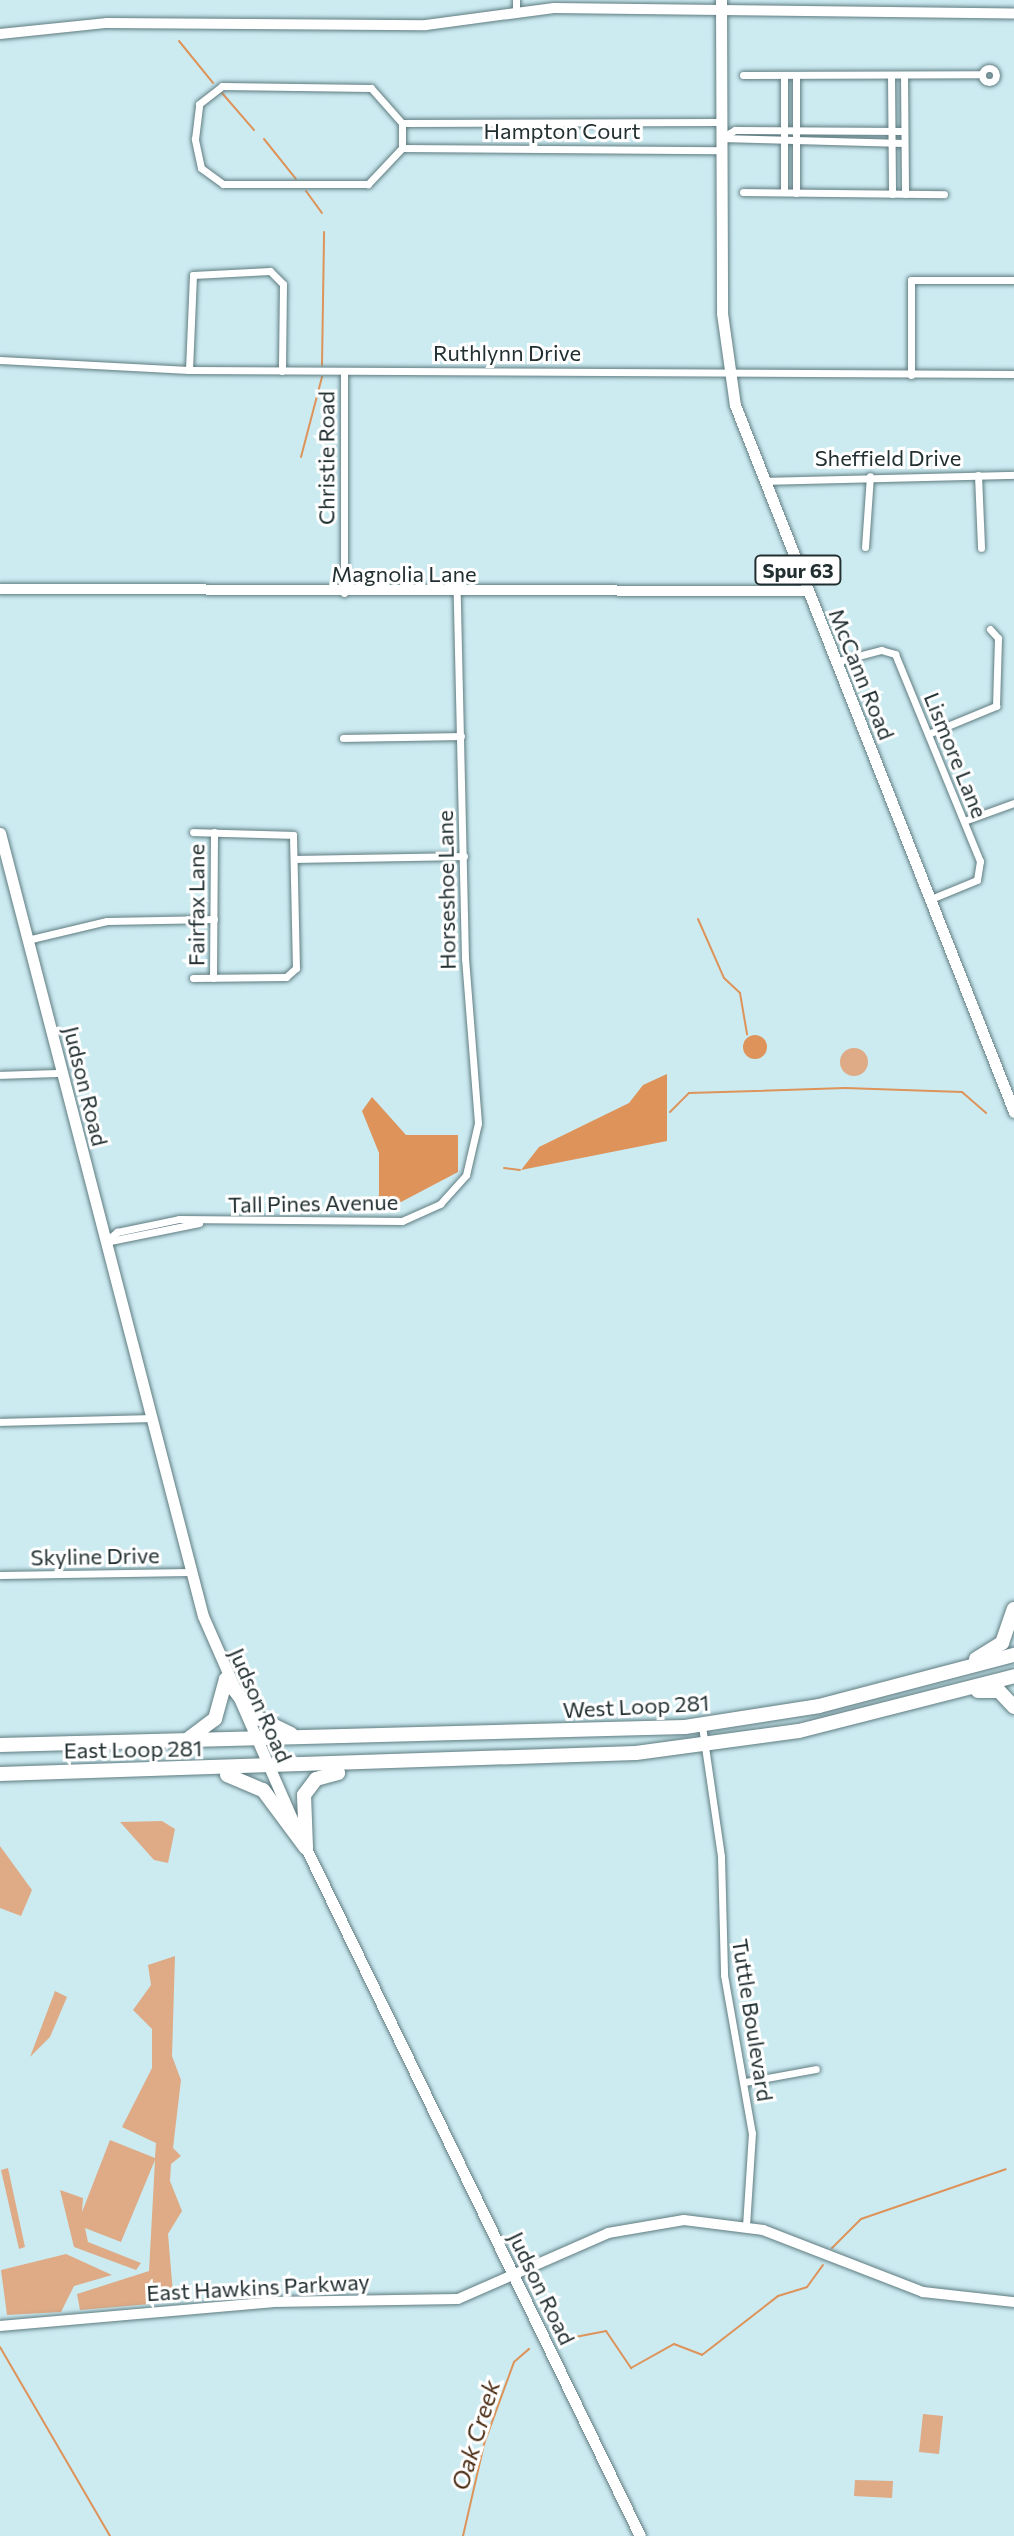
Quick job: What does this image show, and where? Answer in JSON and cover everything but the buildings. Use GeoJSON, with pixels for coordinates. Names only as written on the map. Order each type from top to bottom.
{"type":"FeatureCollection","features":[{"type":"Feature","properties":{"kind":"highway"},"geometry":{"type":"LineString","coordinates":[[951,1672],[1000,1645],[1014,1609]]}},
{"type":"Feature","properties":{"kind":"highway","name":"West Loop 281"},"geometry":{"type":"LineString","coordinates":[[252,1739],[702,1726],[951,1672],[1014,1655]]}},
{"type":"Feature","properties":{"kind":"highway","name":"West Loop 281"},"geometry":{"type":"LineString","coordinates":[[267,1768],[501,1763],[705,1746],[1014,1676]]}},
{"type":"Feature","properties":{"kind":"highway"},"geometry":{"type":"LineString","coordinates":[[226,1679],[262,1722],[307,1738]]}},
{"type":"Feature","properties":{"kind":"highway"},"geometry":{"type":"LineString","coordinates":[[185,1740],[215,1719],[226,1679]]}},
{"type":"Feature","properties":{"kind":"highway"},"geometry":{"type":"LineString","coordinates":[[954,1692],[999,1691],[1014,1707]]}},
{"type":"Feature","properties":{"kind":"highway"},"geometry":{"type":"LineString","coordinates":[[501,1763],[524,1751],[529,1733]]}},
{"type":"Feature","properties":{"kind":"highway","name":"East Loop 281"},"geometry":{"type":"LineString","coordinates":[[0,1745],[252,1739]]}},
{"type":"Feature","properties":{"kind":"highway"},"geometry":{"type":"LineString","coordinates":[[0,1753],[32,1744]]}},
{"type":"Feature","properties":{"kind":"highway"},"geometry":{"type":"LineString","coordinates":[[306,1848],[303,1799],[312,1783],[377,1765]]}},
{"type":"Feature","properties":{"kind":"highway","name":"East Loop 281"},"geometry":{"type":"LineString","coordinates":[[0,1774],[267,1768]]}},
{"type":"Feature","properties":{"kind":"highway"},"geometry":{"type":"LineString","coordinates":[[199,1770],[255,1784],[306,1848]]}},
{"type":"Feature","properties":{"kind":"main road","name":"McCann Road"},"geometry":{"type":"LineString","coordinates":[[721,0],[721,144],[729,372],[762,482],[1014,1112]]}},
{"type":"Feature","properties":{"kind":"main road"},"geometry":{"type":"LineString","coordinates":[[0,34],[107,23],[426,25],[516,6],[721,15],[1014,14]]}},
{"type":"Feature","properties":{"kind":"main road","name":"Magnolia Lane"},"geometry":{"type":"LineString","coordinates":[[0,589],[457,594],[807,591]]}},
{"type":"Feature","properties":{"kind":"main road","name":"Judson Road"},"geometry":{"type":"LineString","coordinates":[[0,833],[190,1572],[226,1679],[252,1739],[640,2536]]}},
{"type":"Feature","properties":{"kind":"main road","name":"East Hawkins Parkway"},"geometry":{"type":"LineString","coordinates":[[0,2326],[272,2302],[458,2299],[515,2279],[633,2227],[684,2220],[746,2226],[917,2290],[1014,2302]]}},
{"type":"Feature","properties":{"kind":"street"},"geometry":{"type":"LineString","coordinates":[[743,75],[982,74]]}},
{"type":"Feature","properties":{"kind":"street"},"geometry":{"type":"LineString","coordinates":[[784,75],[784,192]]}},
{"type":"Feature","properties":{"kind":"street"},"geometry":{"type":"LineString","coordinates":[[796,75],[796,193]]}},
{"type":"Feature","properties":{"kind":"street"},"geometry":{"type":"LineString","coordinates":[[891,75],[892,194]]}},
{"type":"Feature","properties":{"kind":"street"},"geometry":{"type":"LineString","coordinates":[[904,75],[905,194]]}},
{"type":"Feature","properties":{"kind":"street"},"geometry":{"type":"LineString","coordinates":[[232,86],[371,88],[402,123],[402,148],[368,184],[226,185],[200,166],[195,122],[205,96],[232,86]]}},
{"type":"Feature","properties":{"kind":"street","name":"Hampton Court"},"geometry":{"type":"LineString","coordinates":[[402,123],[721,122]]}},
{"type":"Feature","properties":{"kind":"street"},"geometry":{"type":"LineString","coordinates":[[721,144],[759,131],[904,131]]}},
{"type":"Feature","properties":{"kind":"street"},"geometry":{"type":"LineString","coordinates":[[759,131],[759,144]]}},
{"type":"Feature","properties":{"kind":"street"},"geometry":{"type":"LineString","coordinates":[[721,144],[904,143]]}},
{"type":"Feature","properties":{"kind":"street","name":"Hampton Court"},"geometry":{"type":"LineString","coordinates":[[402,148],[721,144]]}},
{"type":"Feature","properties":{"kind":"street"},"geometry":{"type":"LineString","coordinates":[[743,192],[944,194]]}},
{"type":"Feature","properties":{"kind":"street"},"geometry":{"type":"LineString","coordinates":[[189,370],[193,275],[270,271],[283,284],[282,371]]}},
{"type":"Feature","properties":{"kind":"street"},"geometry":{"type":"LineString","coordinates":[[911,375],[911,280],[1014,280]]}},
{"type":"Feature","properties":{"kind":"street","name":"Ruthlynn Drive"},"geometry":{"type":"LineString","coordinates":[[0,360],[189,370],[1014,374]]}},
{"type":"Feature","properties":{"kind":"street","name":"Christie Road"},"geometry":{"type":"LineString","coordinates":[[344,371],[344,593]]}},
{"type":"Feature","properties":{"kind":"street"},"geometry":{"type":"LineString","coordinates":[[978,475],[981,548]]}},
{"type":"Feature","properties":{"kind":"street","name":"Sheffield Drive"},"geometry":{"type":"LineString","coordinates":[[762,482],[870,476],[1014,475]]}},
{"type":"Feature","properties":{"kind":"street"},"geometry":{"type":"LineString","coordinates":[[865,547],[870,476]]}},
{"type":"Feature","properties":{"kind":"street","name":"Horseshoe Lane"},"geometry":{"type":"LineString","coordinates":[[457,594],[464,856],[478,1133],[462,1181]]}},
{"type":"Feature","properties":{"kind":"street"},"geometry":{"type":"LineString","coordinates":[[928,734],[996,706],[998,638],[990,629]]}},
{"type":"Feature","properties":{"kind":"street","name":"Lismore Lane"},"geometry":{"type":"LineString","coordinates":[[835,662],[893,652],[964,821],[981,876],[931,899]]}},
{"type":"Feature","properties":{"kind":"street"},"geometry":{"type":"LineString","coordinates":[[343,738],[461,736]]}},
{"type":"Feature","properties":{"kind":"street"},"geometry":{"type":"LineString","coordinates":[[964,821],[1014,803]]}},
{"type":"Feature","properties":{"kind":"street"},"geometry":{"type":"LineString","coordinates":[[193,832],[290,833],[296,859],[296,971],[193,978]]}},
{"type":"Feature","properties":{"kind":"street","name":"Fairfax Lane"},"geometry":{"type":"LineString","coordinates":[[213,978],[214,832]]}},
{"type":"Feature","properties":{"kind":"street"},"geometry":{"type":"LineString","coordinates":[[296,859],[464,856]]}},
{"type":"Feature","properties":{"kind":"street"},"geometry":{"type":"LineString","coordinates":[[27,940],[107,921],[214,919]]}},
{"type":"Feature","properties":{"kind":"street"},"geometry":{"type":"LineString","coordinates":[[0,1075],[61,1073]]}},
{"type":"Feature","properties":{"kind":"street","name":"Tall Pines Avenue"},"geometry":{"type":"LineString","coordinates":[[105,1242],[150,1224],[402,1221],[436,1207],[462,1181]]}},
{"type":"Feature","properties":{"kind":"street"},"geometry":{"type":"LineString","coordinates":[[0,1422],[150,1418]]}},
{"type":"Feature","properties":{"kind":"street","name":"Skyline Drive"},"geometry":{"type":"LineString","coordinates":[[0,1575],[190,1572]]}},
{"type":"Feature","properties":{"kind":"street","name":"Tuttle Boulevard"},"geometry":{"type":"LineString","coordinates":[[702,1726],[721,1857],[724,1975],[745,2082],[753,2147],[746,2226]]}},
{"type":"Feature","properties":{"kind":"street"},"geometry":{"type":"LineString","coordinates":[[745,2082],[816,2069]]}},
{"type":"Feature","properties":{"kind":"shaded area"},"geometry":{"type":"Polygon","coordinates":[[[755,1035],[764,1038],[767,1047],[764,1056],[755,1059],[746,1056],[743,1047],[746,1038],[755,1035]]]}},
{"type":"Feature","properties":{"kind":"shaded area"},"geometry":{"type":"Polygon","coordinates":[[[854,1048],[864,1052],[868,1062],[864,1072],[854,1076],[844,1072],[840,1062],[844,1052],[854,1048]]]}},
{"type":"Feature","properties":{"kind":"shaded area"},"geometry":{"type":"Polygon","coordinates":[[[667,1074],[667,1141],[521,1170],[539,1147],[629,1103],[643,1085],[667,1074]]]}},
{"type":"Feature","properties":{"kind":"shaded area"},"geometry":{"type":"Polygon","coordinates":[[[372,1097],[406,1135],[458,1135],[458,1172],[401,1202],[371,1205],[379,1195],[379,1153],[362,1111],[372,1097]]]}},
{"type":"Feature","properties":{"kind":"shaded area"},"geometry":{"type":"Polygon","coordinates":[[[162,1821],[175,1829],[168,1863],[154,1860],[120,1822],[162,1821]]]}},
{"type":"Feature","properties":{"kind":"shaded area"},"geometry":{"type":"Polygon","coordinates":[[[0,1846],[32,1890],[21,1916],[0,1908],[0,1846]]]}},
{"type":"Feature","properties":{"kind":"shaded area"},"geometry":{"type":"Polygon","coordinates":[[[175,1956],[172,2056],[181,2080],[173,2148],[181,2156],[171,2164],[170,2181],[182,2211],[168,2234],[173,2293],[162,2303],[80,2310],[77,2294],[149,2271],[155,2160],[121,2242],[85,2228],[88,2242],[141,2263],[136,2270],[74,2247],[60,2190],[83,2198],[82,2212],[110,2140],[155,2158],[156,2143],[122,2127],[152,2068],[152,2029],[133,2010],[151,1985],[148,1965],[175,1956]]]}},
{"type":"Feature","properties":{"kind":"shaded area"},"geometry":{"type":"Polygon","coordinates":[[[55,1991],[67,1997],[50,2037],[30,2057],[55,1991]]]}},
{"type":"Feature","properties":{"kind":"shaded area"},"geometry":{"type":"Polygon","coordinates":[[[8,2168],[25,2247],[19,2249],[1,2170],[8,2168]]]}},
{"type":"Feature","properties":{"kind":"shaded area"},"geometry":{"type":"Polygon","coordinates":[[[66,2254],[112,2275],[74,2286],[61,2312],[7,2315],[1,2270],[66,2254]]]}},
{"type":"Feature","properties":{"kind":"shaded area"},"geometry":{"type":"Polygon","coordinates":[[[923,2414],[943,2416],[939,2454],[919,2452],[923,2414]]]}},
{"type":"Feature","properties":{"kind":"shaded area"},"geometry":{"type":"Polygon","coordinates":[[[855,2480],[893,2481],[892,2498],[854,2496],[855,2480]]]}},
{"type":"Feature","properties":{"kind":"waterway"},"geometry":{"type":"LineString","coordinates":[[179,41],[213,83]]}},
{"type":"Feature","properties":{"kind":"waterway"},"geometry":{"type":"LineString","coordinates":[[222,93],[254,130]]}},
{"type":"Feature","properties":{"kind":"waterway"},"geometry":{"type":"LineString","coordinates":[[264,139],[296,179]]}},
{"type":"Feature","properties":{"kind":"waterway"},"geometry":{"type":"LineString","coordinates":[[306,191],[322,213]]}},
{"type":"Feature","properties":{"kind":"waterway"},"geometry":{"type":"LineString","coordinates":[[322,365],[324,232]]}},
{"type":"Feature","properties":{"kind":"waterway"},"geometry":{"type":"LineString","coordinates":[[301,457],[322,377]]}},
{"type":"Feature","properties":{"kind":"waterway"},"geometry":{"type":"LineString","coordinates":[[698,919],[724,978],[740,993],[747,1034]]}},
{"type":"Feature","properties":{"kind":"waterway"},"geometry":{"type":"LineString","coordinates":[[670,1112],[689,1093],[845,1088],[962,1092],[986,1113]]}},
{"type":"Feature","properties":{"kind":"waterway"},"geometry":{"type":"LineString","coordinates":[[504,1168],[520,1170]]}},
{"type":"Feature","properties":{"kind":"waterway","name":"Oak Creek"},"geometry":{"type":"LineString","coordinates":[[832,2248],[861,2219],[1006,2169]]}},
{"type":"Feature","properties":{"kind":"waterway","name":"Oak Creek"},"geometry":{"type":"LineString","coordinates":[[565,2339],[606,2331],[631,2368],[674,2344],[702,2355],[778,2296],[807,2287],[823,2265]]}},
{"type":"Feature","properties":{"kind":"waterway"},"geometry":{"type":"LineString","coordinates":[[0,2347],[110,2536]]}},
{"type":"Feature","properties":{"kind":"waterway","name":"Oak Creek"},"geometry":{"type":"LineString","coordinates":[[463,2536],[484,2444],[514,2362],[529,2349]]}}]}
